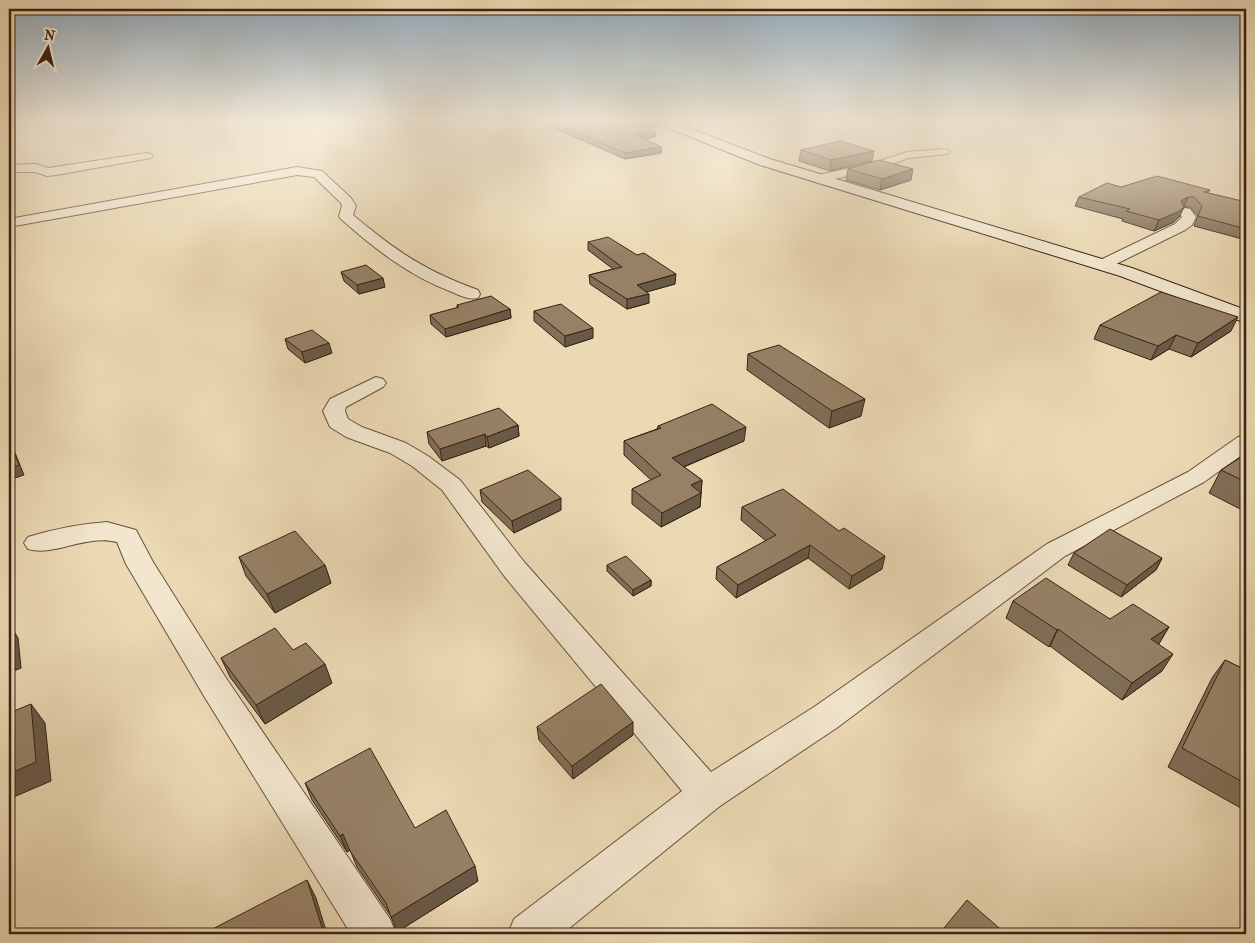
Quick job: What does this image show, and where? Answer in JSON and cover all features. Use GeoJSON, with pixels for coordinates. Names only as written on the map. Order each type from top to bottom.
{"type":"FeatureCollection","features":[{"type":"Feature","properties":{"kind":"street"},"geometry":{"type":"LineString","coordinates":[[9,169],[36,168],[47,172],[98,164]]}},
{"type":"Feature","properties":{"kind":"street"},"geometry":{"type":"LineString","coordinates":[[774,164],[818,179],[1102,264],[1246,317]]}},
{"type":"Feature","properties":{"kind":"street"},"geometry":{"type":"LineString","coordinates":[[818,179],[883,164]]}},
{"type":"Feature","properties":{"kind":"street"},"geometry":{"type":"LineString","coordinates":[[9,223],[238,180],[305,171],[318,174],[346,201],[349,206],[346,216],[364,232],[416,270],[441,283],[472,294]]}},
{"type":"Feature","properties":{"kind":"street"},"geometry":{"type":"LineString","coordinates":[[1102,264],[1180,227],[1187,222],[1189,217],[1185,212]]}},
{"type":"Feature","properties":{"kind":"street"},"geometry":{"type":"LineString","coordinates":[[376,383],[337,403],[334,411],[338,422],[354,432],[398,448],[420,461],[451,485],[514,570],[707,794]]}},
{"type":"Feature","properties":{"kind":"street"},"geometry":{"type":"LineString","coordinates":[[529,934],[707,794],[826,717],[1056,550],[1196,477],[1246,442]]}},
{"type":"Feature","properties":{"kind":"street"},"geometry":{"type":"LineString","coordinates":[[37,543],[86,532],[107,531],[126,536],[140,564],[214,687],[375,934]]}},
{"type":"Feature","properties":{"kind":"building"},"geometry":{"type":"Polygon","coordinates":[[[865,164],[894,164],[913,169],[882,179],[848,169],[865,164]]]}},
{"type":"Feature","properties":{"kind":"building"},"geometry":{"type":"Polygon","coordinates":[[[1157,176],[1210,190],[1204,192],[1246,202],[1246,229],[1198,216],[1202,206],[1194,197],[1188,197],[1181,201],[1184,207],[1178,212],[1159,220],[1126,211],[1130,209],[1079,197],[1107,183],[1121,187],[1157,176]]]}},
{"type":"Feature","properties":{"kind":"building"},"geometry":{"type":"Polygon","coordinates":[[[608,237],[637,255],[644,253],[676,274],[637,285],[649,294],[627,299],[589,275],[622,267],[588,242],[608,237]]]}},
{"type":"Feature","properties":{"kind":"building"},"geometry":{"type":"Polygon","coordinates":[[[366,265],[383,278],[357,285],[341,272],[366,265]]]}},
{"type":"Feature","properties":{"kind":"building"},"geometry":{"type":"Polygon","coordinates":[[[1161,292],[1238,317],[1198,343],[1176,335],[1158,346],[1100,325],[1161,292]]]}},
{"type":"Feature","properties":{"kind":"building"},"geometry":{"type":"Polygon","coordinates":[[[491,296],[510,309],[445,329],[430,315],[459,307],[457,305],[491,296]]]}},
{"type":"Feature","properties":{"kind":"building"},"geometry":{"type":"Polygon","coordinates":[[[561,304],[593,328],[565,336],[534,311],[561,304]]]}},
{"type":"Feature","properties":{"kind":"building"},"geometry":{"type":"Polygon","coordinates":[[[312,330],[329,343],[302,352],[285,339],[312,330]]]}},
{"type":"Feature","properties":{"kind":"building"},"geometry":{"type":"Polygon","coordinates":[[[779,345],[865,399],[832,411],[748,354],[779,345]]]}},
{"type":"Feature","properties":{"kind":"building"},"geometry":{"type":"Polygon","coordinates":[[[712,404],[746,427],[672,458],[702,480],[691,485],[701,493],[662,513],[632,489],[661,475],[624,441],[661,428],[658,426],[712,404]]]}},
{"type":"Feature","properties":{"kind":"building"},"geometry":{"type":"Polygon","coordinates":[[[499,408],[518,425],[487,437],[485,434],[440,449],[427,432],[499,408]]]}},
{"type":"Feature","properties":{"kind":"building"},"geometry":{"type":"Polygon","coordinates":[[[9,440],[19,465],[9,469],[9,440]]]}},
{"type":"Feature","properties":{"kind":"building"},"geometry":{"type":"Polygon","coordinates":[[[1246,454],[1246,482],[1221,470],[1246,454]]]}},
{"type":"Feature","properties":{"kind":"building"},"geometry":{"type":"Polygon","coordinates":[[[528,470],[561,498],[512,521],[480,490],[528,470]]]}},
{"type":"Feature","properties":{"kind":"building"},"geometry":{"type":"Polygon","coordinates":[[[783,489],[839,531],[844,528],[885,556],[852,576],[810,545],[738,585],[717,567],[776,535],[742,507],[783,489]]]}},
{"type":"Feature","properties":{"kind":"building"},"geometry":{"type":"Polygon","coordinates":[[[1110,529],[1162,558],[1127,585],[1074,553],[1110,529]]]}},
{"type":"Feature","properties":{"kind":"building"},"geometry":{"type":"Polygon","coordinates":[[[295,531],[325,565],[267,594],[239,557],[295,531]]]}},
{"type":"Feature","properties":{"kind":"building"},"geometry":{"type":"Polygon","coordinates":[[[626,556],[651,580],[633,590],[607,565],[626,556]]]}},
{"type":"Feature","properties":{"kind":"building"},"geometry":{"type":"Polygon","coordinates":[[[1046,578],[1110,619],[1133,604],[1169,627],[1151,639],[1173,654],[1132,683],[1058,629],[1013,601],[1046,578]]]}},
{"type":"Feature","properties":{"kind":"building"},"geometry":{"type":"Polygon","coordinates":[[[9,626],[12,656],[9,657],[9,626]]]}},
{"type":"Feature","properties":{"kind":"building"},"geometry":{"type":"Polygon","coordinates":[[[275,628],[293,650],[306,643],[325,664],[256,705],[221,658],[275,628]]]}},
{"type":"Feature","properties":{"kind":"building"},"geometry":{"type":"Polygon","coordinates":[[[1225,660],[1246,670],[1246,784],[1182,748],[1225,660]]]}},
{"type":"Feature","properties":{"kind":"building"},"geometry":{"type":"Polygon","coordinates":[[[601,684],[633,722],[572,766],[537,727],[601,684]]]}},
{"type":"Feature","properties":{"kind":"building"},"geometry":{"type":"Polygon","coordinates":[[[31,704],[36,762],[9,774],[9,713],[31,704]]]}},
{"type":"Feature","properties":{"kind":"building"},"geometry":{"type":"Polygon","coordinates":[[[370,748],[415,828],[446,810],[475,866],[391,917],[386,903],[350,851],[343,834],[340,836],[305,783],[370,748]]]}},
{"type":"Feature","properties":{"kind":"building"},"geometry":{"type":"Polygon","coordinates":[[[307,880],[324,934],[203,934],[307,880]]]}},
{"type":"Feature","properties":{"kind":"building"},"geometry":{"type":"Polygon","coordinates":[[[967,900],[1006,934],[939,934],[967,900]]]}}]}
